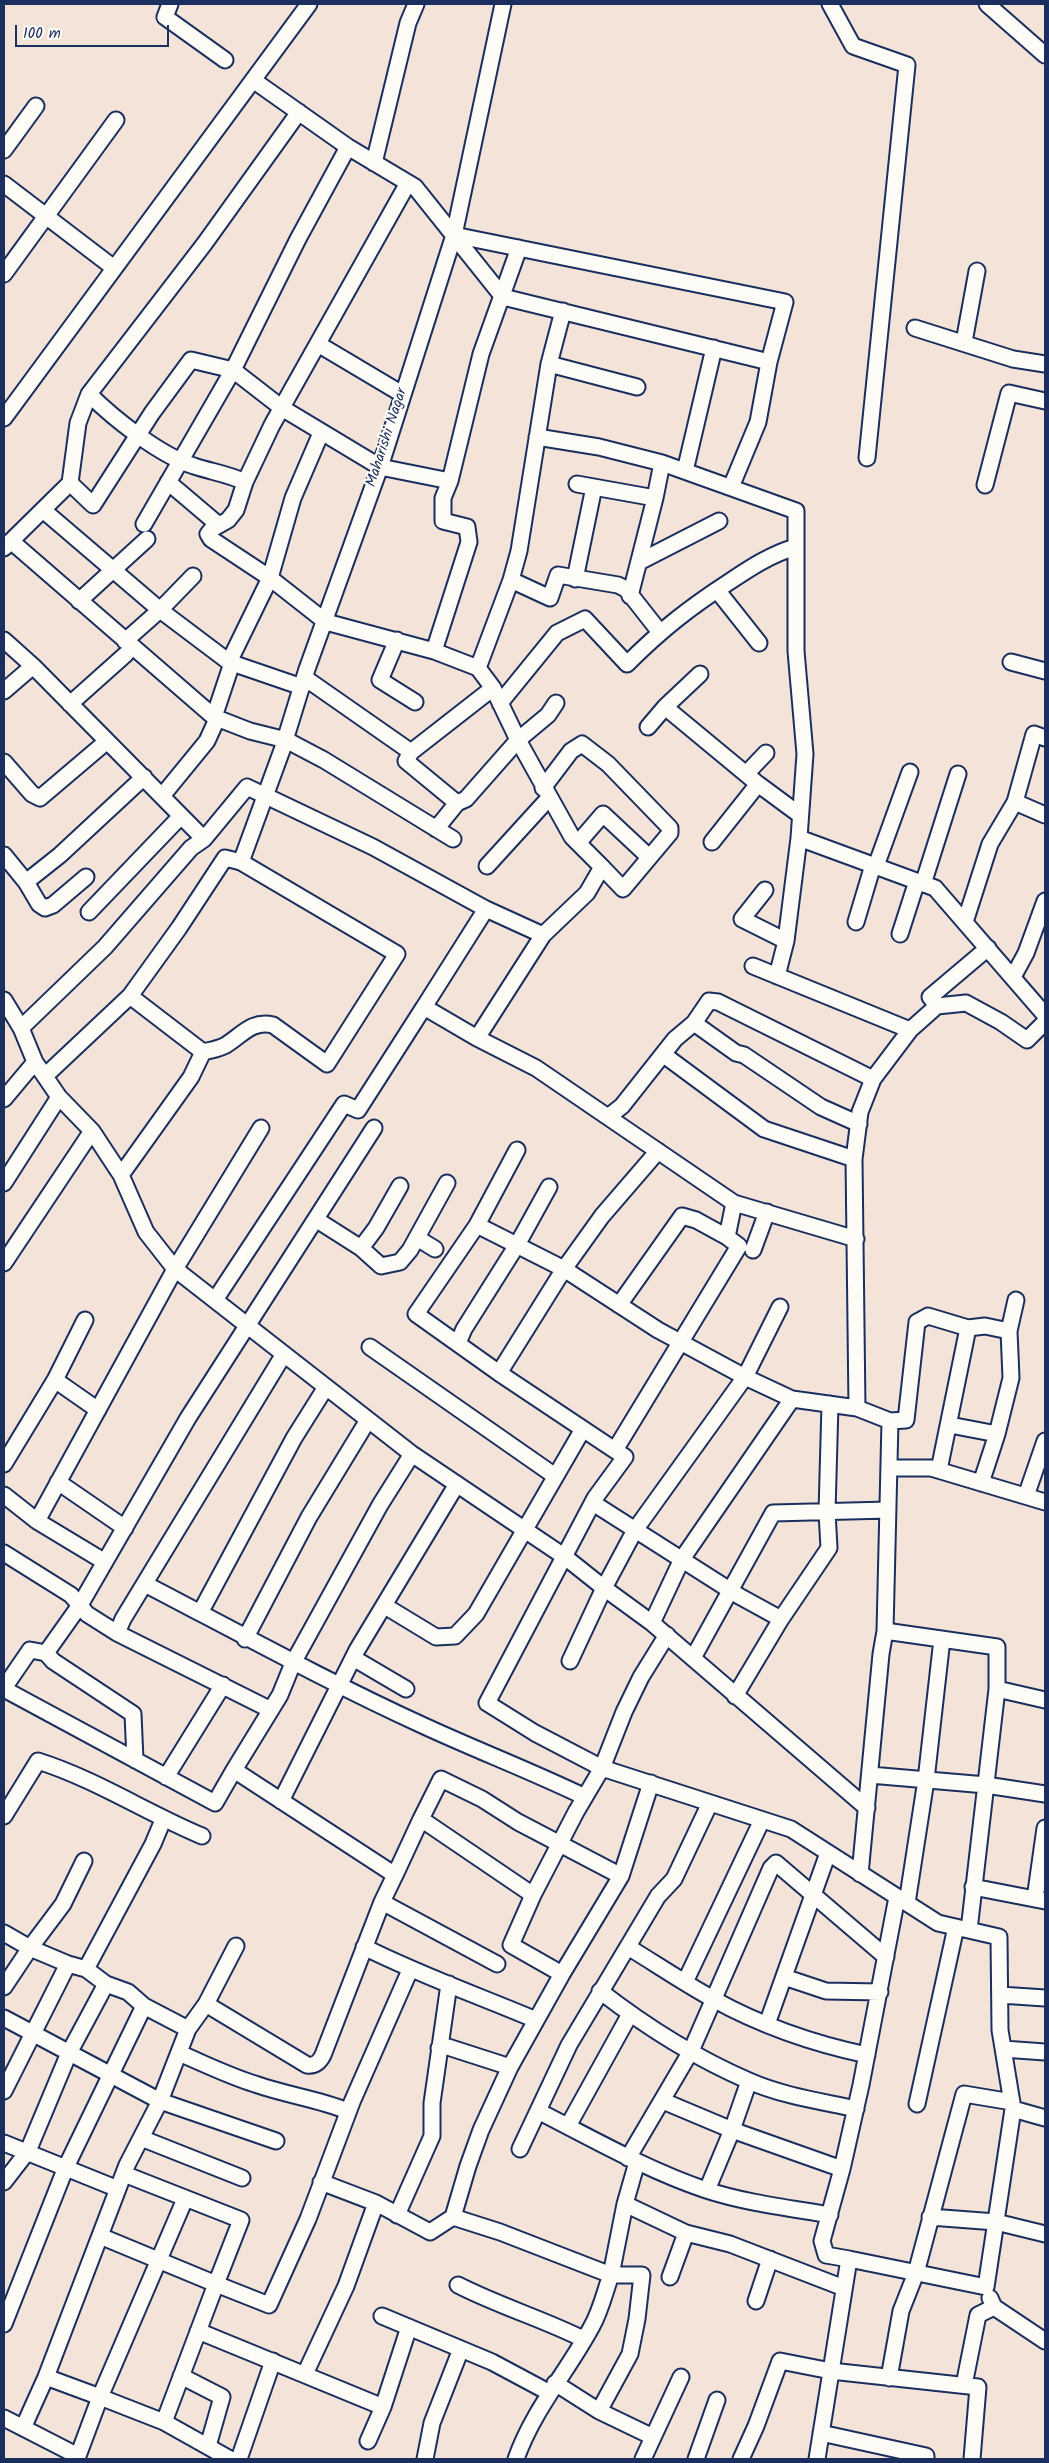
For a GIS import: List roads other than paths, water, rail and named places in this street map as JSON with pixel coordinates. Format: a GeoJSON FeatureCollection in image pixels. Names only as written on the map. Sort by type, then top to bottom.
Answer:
{"type":"FeatureCollection","features":[{"type":"Feature","properties":{"kind":"street"},"geometry":{"type":"LineString","coordinates":[[170,4],[165,17],[225,60]]}},
{"type":"Feature","properties":{"kind":"street"},"geometry":{"type":"LineString","coordinates":[[4,418],[309,4]]}},
{"type":"Feature","properties":{"kind":"street"},"geometry":{"type":"LineString","coordinates":[[374,164],[408,23],[416,4]]}},
{"type":"Feature","properties":{"kind":"street","name":"Maharishi Nagar"},"geometry":{"type":"LineString","coordinates":[[241,862],[286,740],[303,683],[380,468],[402,394],[454,236],[504,4]]}},
{"type":"Feature","properties":{"kind":"street"},"geometry":{"type":"LineString","coordinates":[[830,4],[852,46],[907,65],[867,458]]}},
{"type":"Feature","properties":{"kind":"street"},"geometry":{"type":"LineString","coordinates":[[987,4],[1045,55]]}},
{"type":"Feature","properties":{"kind":"street"},"geometry":{"type":"LineString","coordinates":[[253,80],[348,147],[415,187],[503,297],[769,362]]}},
{"type":"Feature","properties":{"kind":"street"},"geometry":{"type":"LineString","coordinates":[[4,150],[36,106]]}},
{"type":"Feature","properties":{"kind":"street"},"geometry":{"type":"LineString","coordinates":[[299,112],[205,243],[89,394],[78,423],[70,483],[8,544],[79,601],[126,647],[216,718],[250,731],[286,740],[324,760],[453,839]]}},
{"type":"Feature","properties":{"kind":"street"},"geometry":{"type":"LineString","coordinates":[[4,274],[45,215],[116,120]]}},
{"type":"Feature","properties":{"kind":"street"},"geometry":{"type":"LineString","coordinates":[[79,601],[114,570],[145,532],[168,482],[234,370],[298,238],[348,147]]}},
{"type":"Feature","properties":{"kind":"street"},"geometry":{"type":"LineString","coordinates":[[408,183],[282,408],[246,482],[236,510],[228,520],[212,529],[208,534],[211,539],[270,578],[326,622],[434,651],[478,668],[493,688],[546,793],[572,837],[624,889],[670,833],[670,828],[608,764],[582,744],[571,752],[546,793],[487,866]]}},
{"type":"Feature","properties":{"kind":"street"},"geometry":{"type":"LineString","coordinates":[[4,184],[114,268]]}},
{"type":"Feature","properties":{"kind":"street"},"geometry":{"type":"LineString","coordinates":[[454,236],[785,302],[769,362],[758,422],[731,487]]}},
{"type":"Feature","properties":{"kind":"street"},"geometry":{"type":"LineString","coordinates":[[434,651],[469,542],[466,527],[443,521],[441,508],[443,498],[450,481],[481,354],[519,248]]}},
{"type":"Feature","properties":{"kind":"street"},"geometry":{"type":"LineString","coordinates":[[964,342],[977,271]]}},
{"type":"Feature","properties":{"kind":"street"},"geometry":{"type":"LineString","coordinates":[[478,668],[511,580],[519,551],[549,364],[563,311]]}},
{"type":"Feature","properties":{"kind":"street"},"geometry":{"type":"LineString","coordinates":[[915,328],[1013,359],[1045,364]]}},
{"type":"Feature","properties":{"kind":"street"},"geometry":{"type":"LineString","coordinates":[[318,344],[402,394]]}},
{"type":"Feature","properties":{"kind":"street"},"geometry":{"type":"LineString","coordinates":[[685,471],[714,348]]}},
{"type":"Feature","properties":{"kind":"street"},"geometry":{"type":"LineString","coordinates":[[70,483],[93,505],[152,413],[191,360],[234,370],[282,408],[380,468],[450,481]]}},
{"type":"Feature","properties":{"kind":"street"},"geometry":{"type":"LineString","coordinates":[[549,364],[637,386]]}},
{"type":"Feature","properties":{"kind":"street"},"geometry":{"type":"LineString","coordinates":[[985,485],[1008,393],[1045,401]]}},
{"type":"Feature","properties":{"kind":"street"},"geometry":{"type":"LineString","coordinates":[[89,394],[106,411],[139,436],[181,461],[246,482]]}},
{"type":"Feature","properties":{"kind":"street"},"geometry":{"type":"LineString","coordinates":[[162,796],[207,741],[216,718],[231,663],[270,578],[293,498],[321,433]]}},
{"type":"Feature","properties":{"kind":"street"},"geometry":{"type":"LineString","coordinates":[[537,437],[599,447],[662,462],[796,511],[796,651],[805,754],[799,838],[786,940],[777,976]]}},
{"type":"Feature","properties":{"kind":"street"},"geometry":{"type":"LineString","coordinates":[[630,596],[655,498],[662,462]]}},
{"type":"Feature","properties":{"kind":"street"},"geometry":{"type":"LineString","coordinates":[[168,482],[214,521]]}},
{"type":"Feature","properties":{"kind":"street"},"geometry":{"type":"LineString","coordinates":[[578,484],[655,498]]}},
{"type":"Feature","properties":{"kind":"street"},"geometry":{"type":"LineString","coordinates":[[575,579],[594,487]]}},
{"type":"Feature","properties":{"kind":"street"},"geometry":{"type":"LineString","coordinates":[[44,510],[160,610],[231,663],[303,683],[411,752]]}},
{"type":"Feature","properties":{"kind":"street"},"geometry":{"type":"LineString","coordinates":[[639,562],[718,521]]}},
{"type":"Feature","properties":{"kind":"street"},"geometry":{"type":"LineString","coordinates":[[500,703],[557,633],[585,619],[627,664],[659,632],[717,590],[755,565],[784,550],[796,547]]}},
{"type":"Feature","properties":{"kind":"street"},"geometry":{"type":"LineString","coordinates":[[511,580],[550,598],[558,575],[618,585],[626,589],[659,632]]}},
{"type":"Feature","properties":{"kind":"street"},"geometry":{"type":"LineString","coordinates":[[70,704],[193,576]]}},
{"type":"Feature","properties":{"kind":"street"},"geometry":{"type":"LineString","coordinates":[[717,590],[759,643]]}},
{"type":"Feature","properties":{"kind":"street"},"geometry":{"type":"LineString","coordinates":[[4,640],[33,666],[106,742],[144,777],[204,839]]}},
{"type":"Feature","properties":{"kind":"street"},"geometry":{"type":"LineString","coordinates":[[397,640],[380,680],[415,702]]}},
{"type":"Feature","properties":{"kind":"street"},"geometry":{"type":"LineString","coordinates":[[1011,662],[1045,672]]}},
{"type":"Feature","properties":{"kind":"street"},"geometry":{"type":"LineString","coordinates":[[4,691],[33,666]]}},
{"type":"Feature","properties":{"kind":"street"},"geometry":{"type":"LineString","coordinates":[[648,726],[665,706],[700,674]]}},
{"type":"Feature","properties":{"kind":"street"},"geometry":{"type":"LineString","coordinates":[[457,803],[406,761],[411,752],[493,688]]}},
{"type":"Feature","properties":{"kind":"street"},"geometry":{"type":"LineString","coordinates":[[436,829],[457,803],[466,799],[518,740],[548,715],[556,703]]}},
{"type":"Feature","properties":{"kind":"street"},"geometry":{"type":"LineString","coordinates":[[665,706],[752,779],[800,815]]}},
{"type":"Feature","properties":{"kind":"street"},"geometry":{"type":"LineString","coordinates":[[965,922],[990,844],[1015,802],[1034,734],[1045,738]]}},
{"type":"Feature","properties":{"kind":"street"},"geometry":{"type":"LineString","coordinates":[[4,762],[32,794],[40,798],[106,742]]}},
{"type":"Feature","properties":{"kind":"street"},"geometry":{"type":"LineString","coordinates":[[712,842],[752,779],[766,753]]}},
{"type":"Feature","properties":{"kind":"street"},"geometry":{"type":"LineString","coordinates":[[856,922],[874,866],[910,772]]}},
{"type":"Feature","properties":{"kind":"street"},"geometry":{"type":"LineString","coordinates":[[900,934],[958,774]]}},
{"type":"Feature","properties":{"kind":"street"},"geometry":{"type":"LineString","coordinates":[[26,882],[60,855],[144,777]]}},
{"type":"Feature","properties":{"kind":"street"},"geometry":{"type":"LineString","coordinates":[[21,1028],[105,948],[191,848],[204,839],[247,788],[373,847],[486,909],[543,934]]}},
{"type":"Feature","properties":{"kind":"street"},"geometry":{"type":"LineString","coordinates":[[1015,802],[1045,815]]}},
{"type":"Feature","properties":{"kind":"street"},"geometry":{"type":"LineString","coordinates":[[578,843],[603,814],[650,857]]}},
{"type":"Feature","properties":{"kind":"street"},"geometry":{"type":"LineString","coordinates":[[89,912],[181,816]]}},
{"type":"Feature","properties":{"kind":"street"},"geometry":{"type":"LineString","coordinates":[[799,838],[935,888],[1045,1015]]}},
{"type":"Feature","properties":{"kind":"street"},"geometry":{"type":"LineString","coordinates":[[4,855],[26,882],[39,904],[45,908],[53,905],[86,877]]}},
{"type":"Feature","properties":{"kind":"street"},"geometry":{"type":"LineString","coordinates":[[45,1076],[130,996],[179,928],[225,858],[241,862],[397,954],[327,1064],[272,1025],[262,1023],[251,1027],[225,1046],[203,1052],[191,1077],[121,1176]]}},
{"type":"Feature","properties":{"kind":"street"},"geometry":{"type":"LineString","coordinates":[[477,1038],[543,934],[587,893],[602,867]]}},
{"type":"Feature","properties":{"kind":"street"},"geometry":{"type":"LineString","coordinates":[[765,890],[742,919],[786,940]]}},
{"type":"Feature","properties":{"kind":"street"},"geometry":{"type":"LineString","coordinates":[[1013,977],[1026,953],[1045,901]]}},
{"type":"Feature","properties":{"kind":"street"},"geometry":{"type":"LineString","coordinates":[[215,1300],[344,1104],[358,1110],[486,909]]}},
{"type":"Feature","properties":{"kind":"street"},"geometry":{"type":"LineString","coordinates":[[937,1006],[930,997],[988,948]]}},
{"type":"Feature","properties":{"kind":"street"},"geometry":{"type":"LineString","coordinates":[[753,966],[910,1030]]}},
{"type":"Feature","properties":{"kind":"street"},"geometry":{"type":"LineString","coordinates":[[130,996],[203,1052]]}},
{"type":"Feature","properties":{"kind":"street"},"geometry":{"type":"LineString","coordinates":[[4,1000],[21,1028],[36,1062],[59,1096],[92,1131],[121,1176],[146,1232],[175,1269],[412,1454],[565,1557],[652,1622],[735,1696],[867,1808]]}},
{"type":"Feature","properties":{"kind":"street"},"geometry":{"type":"LineString","coordinates":[[608,1117],[622,1106],[675,1039],[694,1023],[709,1001],[718,1002],[873,1079]]}},
{"type":"Feature","properties":{"kind":"street"},"geometry":{"type":"LineString","coordinates":[[857,1408],[854,1159],[860,1112],[873,1079],[910,1030],[937,1006],[966,1004],[1001,1022],[1027,1040],[1045,1022]]}},
{"type":"Feature","properties":{"kind":"street"},"geometry":{"type":"LineString","coordinates":[[424,1007],[477,1038],[536,1068],[734,1203],[856,1238]]}},
{"type":"Feature","properties":{"kind":"street"},"geometry":{"type":"LineString","coordinates":[[694,1023],[736,1053],[744,1055],[821,1107],[859,1124]]}},
{"type":"Feature","properties":{"kind":"street"},"geometry":{"type":"LineString","coordinates":[[664,1055],[764,1128],[854,1159]]}},
{"type":"Feature","properties":{"kind":"street"},"geometry":{"type":"LineString","coordinates":[[4,1099],[36,1062]]}},
{"type":"Feature","properties":{"kind":"street"},"geometry":{"type":"LineString","coordinates":[[4,1183],[59,1096]]}},
{"type":"Feature","properties":{"kind":"street"},"geometry":{"type":"LineString","coordinates":[[38,1521],[175,1269],[261,1128]]}},
{"type":"Feature","properties":{"kind":"street"},"geometry":{"type":"LineString","coordinates":[[46,1653],[80,1605],[188,1418],[317,1220],[374,1128]]}},
{"type":"Feature","properties":{"kind":"street"},"geometry":{"type":"LineString","coordinates":[[4,1263],[92,1131]]}},
{"type":"Feature","properties":{"kind":"street"},"geometry":{"type":"LineString","coordinates":[[517,1150],[478,1225],[416,1314],[624,1457],[593,1503],[487,1703],[535,1733],[602,1768],[791,1829],[938,1923],[1000,1936],[1000,2030],[1012,2106],[986,2287],[994,2307],[1045,2341]]}},
{"type":"Feature","properties":{"kind":"street"},"geometry":{"type":"LineString","coordinates":[[499,1372],[564,1269],[602,1216],[658,1151]]}},
{"type":"Feature","properties":{"kind":"street"},"geometry":{"type":"LineString","coordinates":[[317,1220],[361,1248],[381,1266],[400,1262],[448,1183]]}},
{"type":"Feature","properties":{"kind":"street"},"geometry":{"type":"LineString","coordinates":[[361,1248],[376,1228],[400,1186]]}},
{"type":"Feature","properties":{"kind":"street"},"geometry":{"type":"LineString","coordinates":[[458,1342],[464,1328],[517,1245],[549,1186]]}},
{"type":"Feature","properties":{"kind":"street"},"geometry":{"type":"LineString","coordinates":[[727,1237],[734,1203]]}},
{"type":"Feature","properties":{"kind":"street"},"geometry":{"type":"LineString","coordinates":[[753,1250],[768,1212]]}},
{"type":"Feature","properties":{"kind":"street"},"geometry":{"type":"LineString","coordinates":[[615,1450],[739,1246],[696,1220],[682,1216],[670,1229],[619,1305]]}},
{"type":"Feature","properties":{"kind":"street"},"geometry":{"type":"LineString","coordinates":[[478,1225],[564,1269],[680,1342],[745,1377],[792,1399],[857,1408],[890,1422],[906,1420],[918,1322],[928,1316],[968,1328],[986,1326],[1009,1331]]}},
{"type":"Feature","properties":{"kind":"street"},"geometry":{"type":"LineString","coordinates":[[416,1238],[435,1249]]}},
{"type":"Feature","properties":{"kind":"street"},"geometry":{"type":"LineString","coordinates":[[981,1482],[998,1434],[1011,1378],[1009,1331],[1016,1300]]}},
{"type":"Feature","properties":{"kind":"street"},"geometry":{"type":"LineString","coordinates":[[570,1662],[604,1588],[635,1530],[745,1377],[780,1307]]}},
{"type":"Feature","properties":{"kind":"street"},"geometry":{"type":"LineString","coordinates":[[4,1464],[55,1380],[85,1320]]}},
{"type":"Feature","properties":{"kind":"street"},"geometry":{"type":"LineString","coordinates":[[939,1470],[950,1425],[968,1328]]}},
{"type":"Feature","properties":{"kind":"street"},"geometry":{"type":"LineString","coordinates":[[370,1347],[555,1476]]}},
{"type":"Feature","properties":{"kind":"street"},"geometry":{"type":"LineString","coordinates":[[117,1633],[284,1354]]}},
{"type":"Feature","properties":{"kind":"street"},"geometry":{"type":"LineString","coordinates":[[55,1380],[98,1410]]}},
{"type":"Feature","properties":{"kind":"street"},"geometry":{"type":"LineString","coordinates":[[200,1613],[294,1438],[326,1387]]}},
{"type":"Feature","properties":{"kind":"street"},"geometry":{"type":"LineString","coordinates":[[652,1622],[682,1559],[792,1399]]}},
{"type":"Feature","properties":{"kind":"street"},"geometry":{"type":"LineString","coordinates":[[735,1696],[781,1619],[829,1548],[827,1512],[830,1404]]}},
{"type":"Feature","properties":{"kind":"street"},"geometry":{"type":"LineString","coordinates":[[245,1639],[309,1517],[368,1420]]}},
{"type":"Feature","properties":{"kind":"street"},"geometry":{"type":"LineString","coordinates":[[860,1874],[881,1654],[885,1631],[890,1422]]}},
{"type":"Feature","properties":{"kind":"street"},"geometry":{"type":"LineString","coordinates":[[950,1425],[998,1434]]}},
{"type":"Feature","properties":{"kind":"street"},"geometry":{"type":"LineString","coordinates":[[384,1606],[436,1637],[455,1636],[476,1614],[523,1529],[583,1429]]}},
{"type":"Feature","properties":{"kind":"street"},"geometry":{"type":"LineString","coordinates":[[1026,1496],[1045,1441]]}},
{"type":"Feature","properties":{"kind":"street"},"geometry":{"type":"LineString","coordinates":[[135,1760],[133,1714],[53,1661],[46,1653],[30,1650],[4,1689],[166,1777],[215,1803],[280,1695],[292,1663],[380,1505],[412,1454]]}},
{"type":"Feature","properties":{"kind":"street"},"geometry":{"type":"LineString","coordinates":[[889,1468],[931,1468],[1045,1502]]}},
{"type":"Feature","properties":{"kind":"street"},"geometry":{"type":"LineString","coordinates":[[58,1482],[125,1528]]}},
{"type":"Feature","properties":{"kind":"street"},"geometry":{"type":"LineString","coordinates":[[281,1802],[338,1685],[457,1484]]}},
{"type":"Feature","properties":{"kind":"street"},"geometry":{"type":"LineString","coordinates":[[4,1495],[38,1521],[105,1562]]}},
{"type":"Feature","properties":{"kind":"street"},"geometry":{"type":"LineString","coordinates":[[593,1503],[731,1590],[781,1619]]}},
{"type":"Feature","properties":{"kind":"street"},"geometry":{"type":"LineString","coordinates":[[693,1658],[773,1513],[888,1510]]}},
{"type":"Feature","properties":{"kind":"street"},"geometry":{"type":"LineString","coordinates":[[4,1553],[71,1595],[87,1614],[117,1633],[271,1710]]}},
{"type":"Feature","properties":{"kind":"street"},"geometry":{"type":"LineString","coordinates":[[145,1584],[292,1663],[423,1726],[520,1766],[585,1797]]}},
{"type":"Feature","properties":{"kind":"street"},"geometry":{"type":"LineString","coordinates":[[885,1631],[997,1647],[997,1689],[973,1888],[917,2104]]}},
{"type":"Feature","properties":{"kind":"street"},"geometry":{"type":"LineString","coordinates":[[562,1974],[511,1945],[533,1895],[602,1768],[624,1712],[641,1677],[667,1635]]}},
{"type":"Feature","properties":{"kind":"street"},"geometry":{"type":"LineString","coordinates":[[820,2279],[826,2255],[822,2241],[842,2169],[856,2108],[886,1957],[902,1900],[926,1780],[942,1639]]}},
{"type":"Feature","properties":{"kind":"street"},"geometry":{"type":"LineString","coordinates":[[354,1659],[406,1689]]}},
{"type":"Feature","properties":{"kind":"street"},"geometry":{"type":"LineString","coordinates":[[166,1777],[223,1685]]}},
{"type":"Feature","properties":{"kind":"street"},"geometry":{"type":"LineString","coordinates":[[997,1689],[1045,1700]]}},
{"type":"Feature","properties":{"kind":"street"},"geometry":{"type":"LineString","coordinates":[[4,1816],[38,1762],[62,1769],[163,1820],[202,1836]]}},
{"type":"Feature","properties":{"kind":"street"},"geometry":{"type":"LineString","coordinates":[[234,1770],[395,1875]]}},
{"type":"Feature","properties":{"kind":"street"},"geometry":{"type":"LineString","coordinates":[[870,1775],[986,1785],[1045,1794]]}},
{"type":"Feature","properties":{"kind":"street"},"geometry":{"type":"LineString","coordinates":[[206,2004],[306,2065],[313,2066],[320,2061],[382,1902],[441,1779],[482,1799],[518,1822],[621,1876]]}},
{"type":"Feature","properties":{"kind":"street"},"geometry":{"type":"LineString","coordinates":[[321,2182],[376,2203],[430,2232],[453,2217],[474,2148],[510,2067],[562,1974],[621,1876],[651,1784]]}},
{"type":"Feature","properties":{"kind":"street"},"geometry":{"type":"LineString","coordinates":[[520,2149],[569,2045],[658,1896],[674,1879],[710,1803]]}},
{"type":"Feature","properties":{"kind":"street"},"geometry":{"type":"LineString","coordinates":[[421,1819],[533,1895]]}},
{"type":"Feature","properties":{"kind":"street"},"geometry":{"type":"LineString","coordinates":[[86,1969],[163,1820]]}},
{"type":"Feature","properties":{"kind":"street"},"geometry":{"type":"LineString","coordinates":[[685,1982],[762,1820]]}},
{"type":"Feature","properties":{"kind":"street"},"geometry":{"type":"LineString","coordinates":[[973,1888],[1040,1900],[1045,1834]]}},
{"type":"Feature","properties":{"kind":"street"},"geometry":{"type":"LineString","coordinates":[[767,2024],[828,1853]]}},
{"type":"Feature","properties":{"kind":"street"},"geometry":{"type":"LineString","coordinates":[[4,1987],[63,1904],[84,1861]]}},
{"type":"Feature","properties":{"kind":"street"},"geometry":{"type":"LineString","coordinates":[[516,2459],[524,2437],[552,2388],[593,2325],[611,2275],[632,2160],[691,2051],[771,1868],[776,1863],[886,1957]]}},
{"type":"Feature","properties":{"kind":"street"},"geometry":{"type":"LineString","coordinates":[[382,1902],[497,1964]]}},
{"type":"Feature","properties":{"kind":"street"},"geometry":{"type":"LineString","coordinates":[[4,1933],[30,1948],[68,1964],[86,1969],[106,1984],[128,1992],[144,2006],[188,2030]]}},
{"type":"Feature","properties":{"kind":"street"},"geometry":{"type":"LineString","coordinates":[[23,2428],[46,2377],[124,2174],[160,2101],[188,2030],[206,2004],[236,1946]]}},
{"type":"Feature","properties":{"kind":"street"},"geometry":{"type":"LineString","coordinates":[[628,1947],[714,2000],[767,2024],[833,2048],[867,2055]]}},
{"type":"Feature","properties":{"kind":"street"},"geometry":{"type":"LineString","coordinates":[[364,1948],[410,1970],[536,2020]]}},
{"type":"Feature","properties":{"kind":"street"},"geometry":{"type":"LineString","coordinates":[[4,2091],[68,1964]]}},
{"type":"Feature","properties":{"kind":"street"},"geometry":{"type":"LineString","coordinates":[[100,2236],[157,2261],[269,2305],[308,2219],[348,2112],[410,1970]]}},
{"type":"Feature","properties":{"kind":"street"},"geometry":{"type":"LineString","coordinates":[[784,1977],[826,1991],[880,1992]]}},
{"type":"Feature","properties":{"kind":"street"},"geometry":{"type":"LineString","coordinates":[[4,2182],[28,2151],[69,2053],[106,1984]]}},
{"type":"Feature","properties":{"kind":"street"},"geometry":{"type":"LineString","coordinates":[[397,2215],[432,2136],[432,2103],[449,1984]]}},
{"type":"Feature","properties":{"kind":"street"},"geometry":{"type":"LineString","coordinates":[[600,1991],[630,2014],[691,2051],[749,2081],[791,2095],[856,2108]]}},
{"type":"Feature","properties":{"kind":"street"},"geometry":{"type":"LineString","coordinates":[[1000,1995],[1045,1998]]}},
{"type":"Feature","properties":{"kind":"street"},"geometry":{"type":"LineString","coordinates":[[4,2324],[66,2167],[144,2006]]}},
{"type":"Feature","properties":{"kind":"street"},"geometry":{"type":"LineString","coordinates":[[568,2126],[630,2014]]}},
{"type":"Feature","properties":{"kind":"street"},"geometry":{"type":"LineString","coordinates":[[4,2018],[160,2101],[276,2141]]}},
{"type":"Feature","properties":{"kind":"street"},"geometry":{"type":"LineString","coordinates":[[439,2048],[448,2047],[510,2067]]}},
{"type":"Feature","properties":{"kind":"street"},"geometry":{"type":"LineString","coordinates":[[1003,2049],[1045,2052]]}},
{"type":"Feature","properties":{"kind":"street"},"geometry":{"type":"LineString","coordinates":[[180,2053],[254,2084],[292,2096],[328,2103],[348,2112]]}},
{"type":"Feature","properties":{"kind":"street"},"geometry":{"type":"LineString","coordinates":[[706,2190],[732,2130],[749,2081]]}},
{"type":"Feature","properties":{"kind":"street"},"geometry":{"type":"LineString","coordinates":[[888,2378],[900,2311],[916,2273],[964,2094],[1012,2106],[1045,2118]]}},
{"type":"Feature","properties":{"kind":"street"},"geometry":{"type":"LineString","coordinates":[[663,2102],[732,2130],[842,2169]]}},
{"type":"Feature","properties":{"kind":"street"},"geometry":{"type":"LineString","coordinates":[[538,2111],[632,2160],[706,2190],[754,2202],[830,2215]]}},
{"type":"Feature","properties":{"kind":"street"},"geometry":{"type":"LineString","coordinates":[[141,2138],[242,2178]]}},
{"type":"Feature","properties":{"kind":"street"},"geometry":{"type":"LineString","coordinates":[[4,2143],[118,2188]]}},
{"type":"Feature","properties":{"kind":"street"},"geometry":{"type":"LineString","coordinates":[[124,2174],[241,2220],[164,2422]]}},
{"type":"Feature","properties":{"kind":"street"},"geometry":{"type":"LineString","coordinates":[[4,2418],[73,2456],[157,2261],[186,2199]]}},
{"type":"Feature","properties":{"kind":"street"},"geometry":{"type":"LineString","coordinates":[[305,2374],[346,2286],[376,2203]]}},
{"type":"Feature","properties":{"kind":"street"},"geometry":{"type":"LineString","coordinates":[[625,2204],[686,2233],[730,2244],[844,2288]]}},
{"type":"Feature","properties":{"kind":"street"},"geometry":{"type":"LineString","coordinates":[[453,2217],[500,2232],[611,2275],[642,2276],[637,2319],[630,2354],[599,2411]]}},
{"type":"Feature","properties":{"kind":"street"},"geometry":{"type":"LineString","coordinates":[[930,2217],[996,2222],[1045,2234]]}},
{"type":"Feature","properties":{"kind":"street"},"geometry":{"type":"LineString","coordinates":[[670,2276],[686,2233]]}},
{"type":"Feature","properties":{"kind":"street"},"geometry":{"type":"LineString","coordinates":[[826,2255],[849,2258],[986,2287]]}},
{"type":"Feature","properties":{"kind":"street"},"geometry":{"type":"LineString","coordinates":[[817,2459],[849,2258]]}},
{"type":"Feature","properties":{"kind":"street"},"geometry":{"type":"LineString","coordinates":[[756,2301],[770,2259]]}},
{"type":"Feature","properties":{"kind":"street"},"geometry":{"type":"LineString","coordinates":[[458,2285],[548,2322],[583,2339]]}},
{"type":"Feature","properties":{"kind":"street"},"geometry":{"type":"LineString","coordinates":[[964,2385],[978,2315],[994,2307]]}},
{"type":"Feature","properties":{"kind":"street"},"geometry":{"type":"LineString","coordinates":[[382,2316],[552,2388],[654,2437]]}},
{"type":"Feature","properties":{"kind":"street"},"geometry":{"type":"LineString","coordinates":[[368,2441],[383,2407],[409,2328]]}},
{"type":"Feature","properties":{"kind":"street"},"geometry":{"type":"LineString","coordinates":[[198,2331],[383,2407]]}},
{"type":"Feature","properties":{"kind":"street"},"geometry":{"type":"LineString","coordinates":[[425,2459],[432,2423],[461,2349]]}},
{"type":"Feature","properties":{"kind":"street"},"geometry":{"type":"LineString","coordinates":[[239,2459],[273,2361]]}},
{"type":"Feature","properties":{"kind":"street"},"geometry":{"type":"LineString","coordinates":[[741,2459],[780,2361],[831,2371],[978,2387],[972,2459]]}},
{"type":"Feature","properties":{"kind":"street"},"geometry":{"type":"LineString","coordinates":[[181,2376],[222,2397],[208,2446]]}},
{"type":"Feature","properties":{"kind":"street"},"geometry":{"type":"LineString","coordinates":[[46,2377],[164,2422],[230,2459]]}},
{"type":"Feature","properties":{"kind":"street"},"geometry":{"type":"LineString","coordinates":[[643,2459],[681,2377]]}},
{"type":"Feature","properties":{"kind":"street"},"geometry":{"type":"LineString","coordinates":[[696,2459],[717,2400]]}},
{"type":"Feature","properties":{"kind":"street"},"geometry":{"type":"LineString","coordinates":[[821,2433],[926,2456],[926,2459]]}}]}
